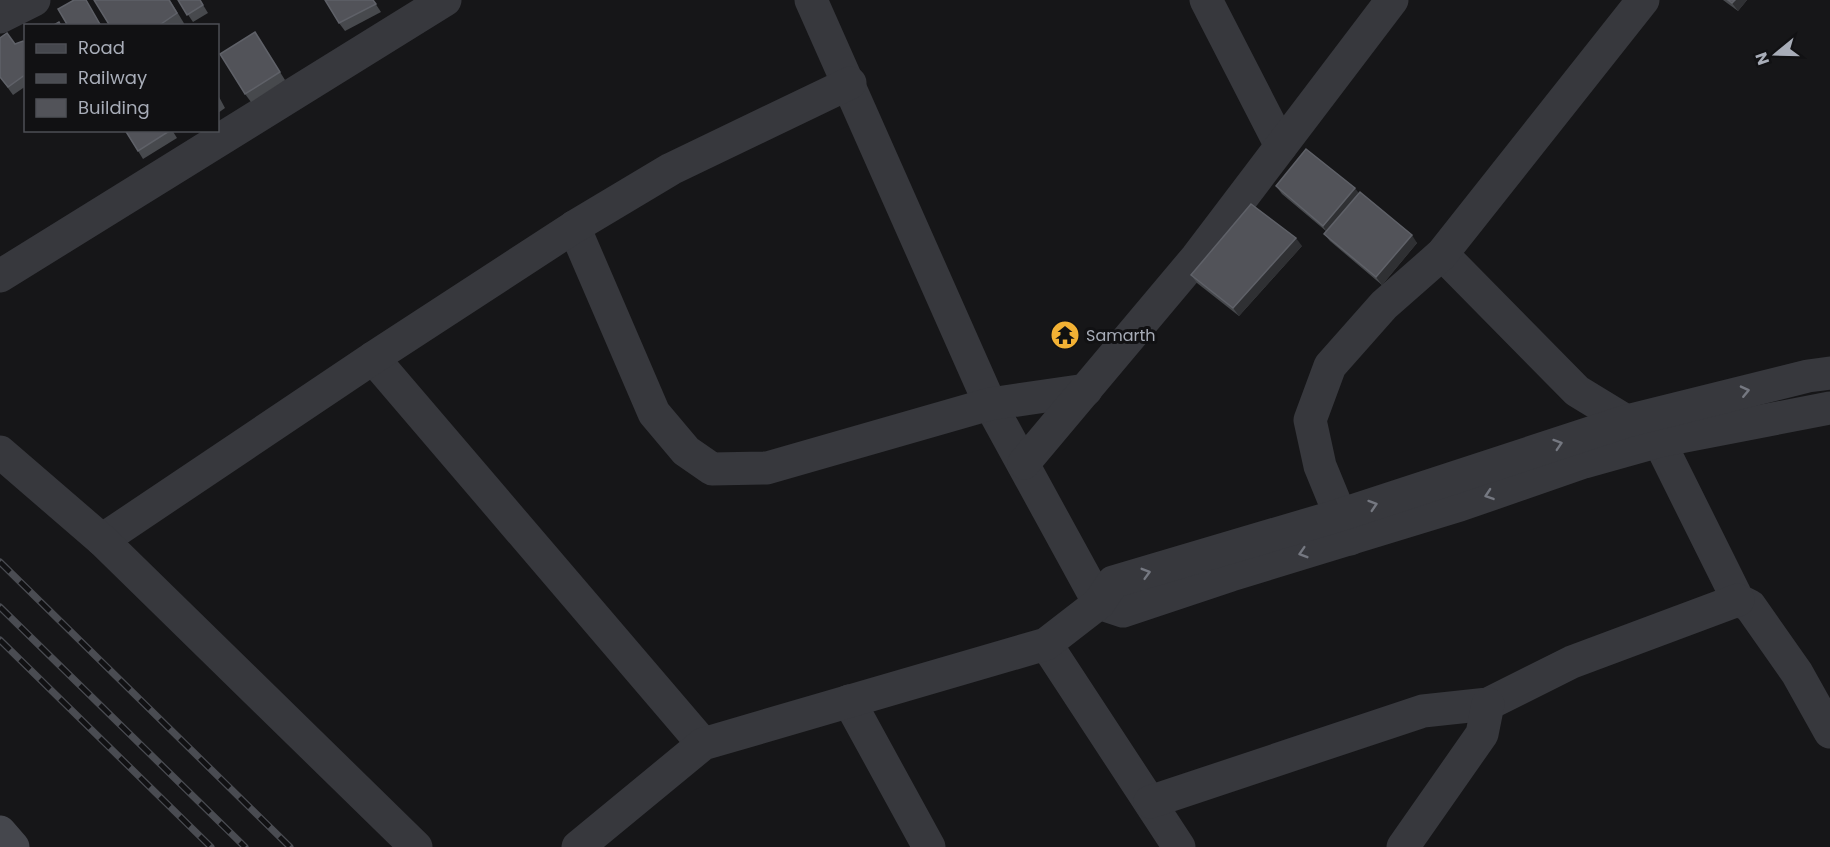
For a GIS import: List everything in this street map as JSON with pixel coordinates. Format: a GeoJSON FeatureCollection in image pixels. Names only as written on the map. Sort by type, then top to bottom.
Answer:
{"type":"FeatureCollection","features":[{"type":"Feature","properties":{"kind":"main road"},"geometry":{"type":"LineString","coordinates":[[0,832],[13,847]]}},
{"type":"Feature","properties":{"kind":"street"},"geometry":{"type":"LineString","coordinates":[[0,16],[34,0]]}},
{"type":"Feature","properties":{"kind":"street"},"geometry":{"type":"LineString","coordinates":[[0,276],[445,0]]}},
{"type":"Feature","properties":{"kind":"street"},"geometry":{"type":"LineString","coordinates":[[811,0],[850,83],[990,404],[1099,603],[1123,611],[1231,575],[1345,527],[1627,421],[1830,373]]}},
{"type":"Feature","properties":{"kind":"street"},"geometry":{"type":"LineString","coordinates":[[1206,0],[1281,146]]}},
{"type":"Feature","properties":{"kind":"street"},"geometry":{"type":"LineString","coordinates":[[1024,463],[1197,258],[1392,0]]}},
{"type":"Feature","properties":{"kind":"street"},"geometry":{"type":"LineString","coordinates":[[1345,527],[1320,466],[1310,420],[1330,366],[1384,305],[1442,254],[1642,0]]}},
{"type":"Feature","properties":{"kind":"street"},"geometry":{"type":"LineString","coordinates":[[102,540],[373,358],[574,227],[671,169],[850,83]]}},
{"type":"Feature","properties":{"kind":"street"},"geometry":{"type":"LineString","coordinates":[[574,227],[654,413],[686,452],[712,469],[767,468],[990,404],[1086,390]]}},
{"type":"Feature","properties":{"kind":"street"},"geometry":{"type":"LineString","coordinates":[[1442,254],[1577,391],[1659,441],[1738,600],[1750,606],[1797,673],[1830,732]]}},
{"type":"Feature","properties":{"kind":"street"},"geometry":{"type":"LineString","coordinates":[[373,358],[703,744]]}},
{"type":"Feature","properties":{"kind":"street"},"geometry":{"type":"LineString","coordinates":[[1345,527],[1460,505],[1584,462],[1659,441],[1830,408]]}},
{"type":"Feature","properties":{"kind":"street"},"geometry":{"type":"LineString","coordinates":[[0,452],[102,540],[416,847]]}},
{"type":"Feature","properties":{"kind":"street"},"geometry":{"type":"LineString","coordinates":[[1150,802],[1423,711],[1488,704],[1572,662],[1738,600]]}},
{"type":"Feature","properties":{"kind":"street"},"geometry":{"type":"LineString","coordinates":[[578,847],[703,744],[1046,644],[1099,603]]}},
{"type":"Feature","properties":{"kind":"street"},"geometry":{"type":"LineString","coordinates":[[1046,644],[1179,847]]}},
{"type":"Feature","properties":{"kind":"street"},"geometry":{"type":"LineString","coordinates":[[849,701],[929,847]]}},
{"type":"Feature","properties":{"kind":"street"},"geometry":{"type":"LineString","coordinates":[[1403,847],[1482,734],[1488,704]]}},
{"type":"Feature","properties":{"kind":"building"},"geometry":{"type":"Polygon","coordinates":[[[74,0],[86,0],[100,24],[67,24],[58,9],[74,0]]]}},
{"type":"Feature","properties":{"kind":"building"},"geometry":{"type":"Polygon","coordinates":[[[94,0],[169,0],[177,13],[161,24],[109,24],[94,0]]]}},
{"type":"Feature","properties":{"kind":"building"},"geometry":{"type":"Polygon","coordinates":[[[178,0],[200,0],[203,5],[187,15],[178,0]]]}},
{"type":"Feature","properties":{"kind":"building"},"geometry":{"type":"Polygon","coordinates":[[[325,0],[373,0],[376,4],[339,23],[325,0]]]}},
{"type":"Feature","properties":{"kind":"building"},"geometry":{"type":"Polygon","coordinates":[[[255,32],[280,72],[245,94],[220,54],[255,32]]]}},
{"type":"Feature","properties":{"kind":"building"},"geometry":{"type":"Polygon","coordinates":[[[7,33],[15,44],[24,42],[24,75],[8,87],[0,77],[0,38],[7,33]]]}},
{"type":"Feature","properties":{"kind":"building"},"geometry":{"type":"Polygon","coordinates":[[[126,132],[168,132],[138,151],[126,132]]]}},
{"type":"Feature","properties":{"kind":"building"},"geometry":{"type":"Polygon","coordinates":[[[1306,149],[1355,188],[1323,226],[1276,186],[1306,149]]]}},
{"type":"Feature","properties":{"kind":"building"},"geometry":{"type":"Polygon","coordinates":[[[1360,192],[1412,235],[1376,277],[1324,234],[1360,192]]]}},
{"type":"Feature","properties":{"kind":"building"},"geometry":{"type":"Polygon","coordinates":[[[1251,204],[1296,238],[1233,308],[1191,275],[1251,204]]]}},
{"type":"Feature","properties":{"kind":"railway"},"geometry":{"type":"LineString","coordinates":[[0,562],[290,847]]}},
{"type":"Feature","properties":{"kind":"railway"},"geometry":{"type":"LineString","coordinates":[[0,607],[245,847]]}},
{"type":"Feature","properties":{"kind":"railway"},"geometry":{"type":"LineString","coordinates":[[0,640],[211,847]]}},
{"type":"Feature","properties":{"kind":"place","name":"Samarth"},"geometry":{"type":"Point","coordinates":[1065,335]}}]}
